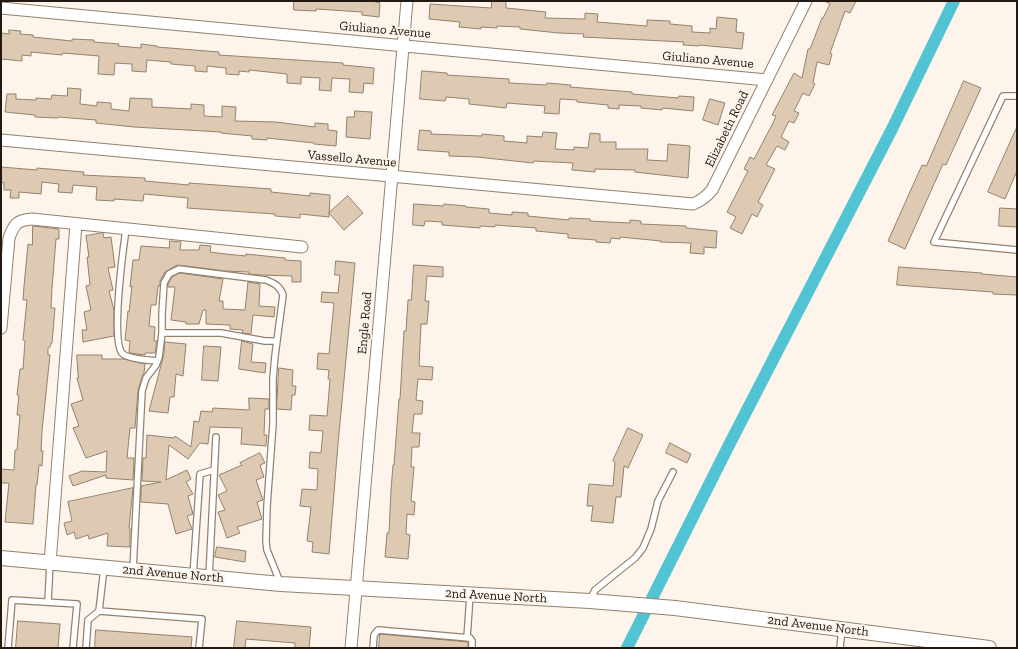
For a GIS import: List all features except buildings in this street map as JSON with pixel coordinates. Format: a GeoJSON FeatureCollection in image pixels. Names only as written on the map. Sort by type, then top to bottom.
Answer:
{"type":"FeatureCollection","features":[{"type":"Feature","properties":{"kind":"street","name":"Engle Road"},"geometry":{"type":"LineString","coordinates":[[351,648],[407,1]]}},
{"type":"Feature","properties":{"kind":"street","name":"Elizabeth Road"},"geometry":{"type":"LineString","coordinates":[[700,201],[712,190],[806,1]]}},
{"type":"Feature","properties":{"kind":"street","name":"Giuliano Avenue"},"geometry":{"type":"LineString","coordinates":[[1,8],[767,80]]}},
{"type":"Feature","properties":{"kind":"street","name":"Vassello Avenue"},"geometry":{"type":"LineString","coordinates":[[1,140],[692,204],[700,201]]}},
{"type":"Feature","properties":{"kind":"street"},"geometry":{"type":"LineString","coordinates":[[1,328],[9,238],[12,228],[20,221],[32,219],[302,247]]}},
{"type":"Feature","properties":{"kind":"street"},"geometry":{"type":"LineString","coordinates":[[50,563],[76,224]]}},
{"type":"Feature","properties":{"kind":"street","name":"2nd Avenue North"},"geometry":{"type":"LineString","coordinates":[[1,558],[281,584],[590,601],[675,608],[989,648]]}},
{"type":"Feature","properties":{"kind":"lane"},"geometry":{"type":"LineString","coordinates":[[1017,96],[1003,96],[934,242],[1017,250]]}},
{"type":"Feature","properties":{"kind":"lane"},"geometry":{"type":"LineString","coordinates":[[126,229],[119,280],[117,335],[121,352],[126,357],[157,362]]}},
{"type":"Feature","properties":{"kind":"lane"},"geometry":{"type":"LineString","coordinates":[[133,571],[142,390],[146,378],[157,362],[162,333],[164,283],[169,274],[179,269],[266,280],[274,283],[281,289],[283,295],[273,378],[273,424],[266,542],[267,550],[281,584]]}},
{"type":"Feature","properties":{"kind":"lane"},"geometry":{"type":"LineString","coordinates":[[162,333],[221,333],[265,341],[277,341]]}},
{"type":"Feature","properties":{"kind":"lane"},"geometry":{"type":"LineString","coordinates":[[209,578],[216,437]]}},
{"type":"Feature","properties":{"kind":"lane"},"geometry":{"type":"LineString","coordinates":[[192,576],[200,474],[214,470]]}},
{"type":"Feature","properties":{"kind":"lane"},"geometry":{"type":"LineString","coordinates":[[590,601],[595,590],[635,558],[643,548],[651,529],[658,501],[673,472]]}},
{"type":"Feature","properties":{"kind":"lane"},"geometry":{"type":"LineString","coordinates":[[48,602],[50,563]]}},
{"type":"Feature","properties":{"kind":"lane"},"geometry":{"type":"LineString","coordinates":[[99,611],[104,568]]}},
{"type":"Feature","properties":{"kind":"lane"},"geometry":{"type":"LineString","coordinates":[[467,638],[470,595]]}},
{"type":"Feature","properties":{"kind":"lane"},"geometry":{"type":"LineString","coordinates":[[8,648],[12,600],[77,604],[73,648]]}},
{"type":"Feature","properties":{"kind":"lane"},"geometry":{"type":"LineString","coordinates":[[86,648],[88,620],[99,611],[202,619],[199,648]]}},
{"type":"Feature","properties":{"kind":"lane"},"geometry":{"type":"LineString","coordinates":[[840,648],[842,629]]}},
{"type":"Feature","properties":{"kind":"lane"},"geometry":{"type":"LineString","coordinates":[[373,648],[374,635],[378,630],[470,638],[472,641],[472,648]]}},
{"type":"Feature","properties":{"kind":"waterway"},"geometry":{"type":"LineString","coordinates":[[627,648],[729,445],[892,129],[954,1]]}}]}
